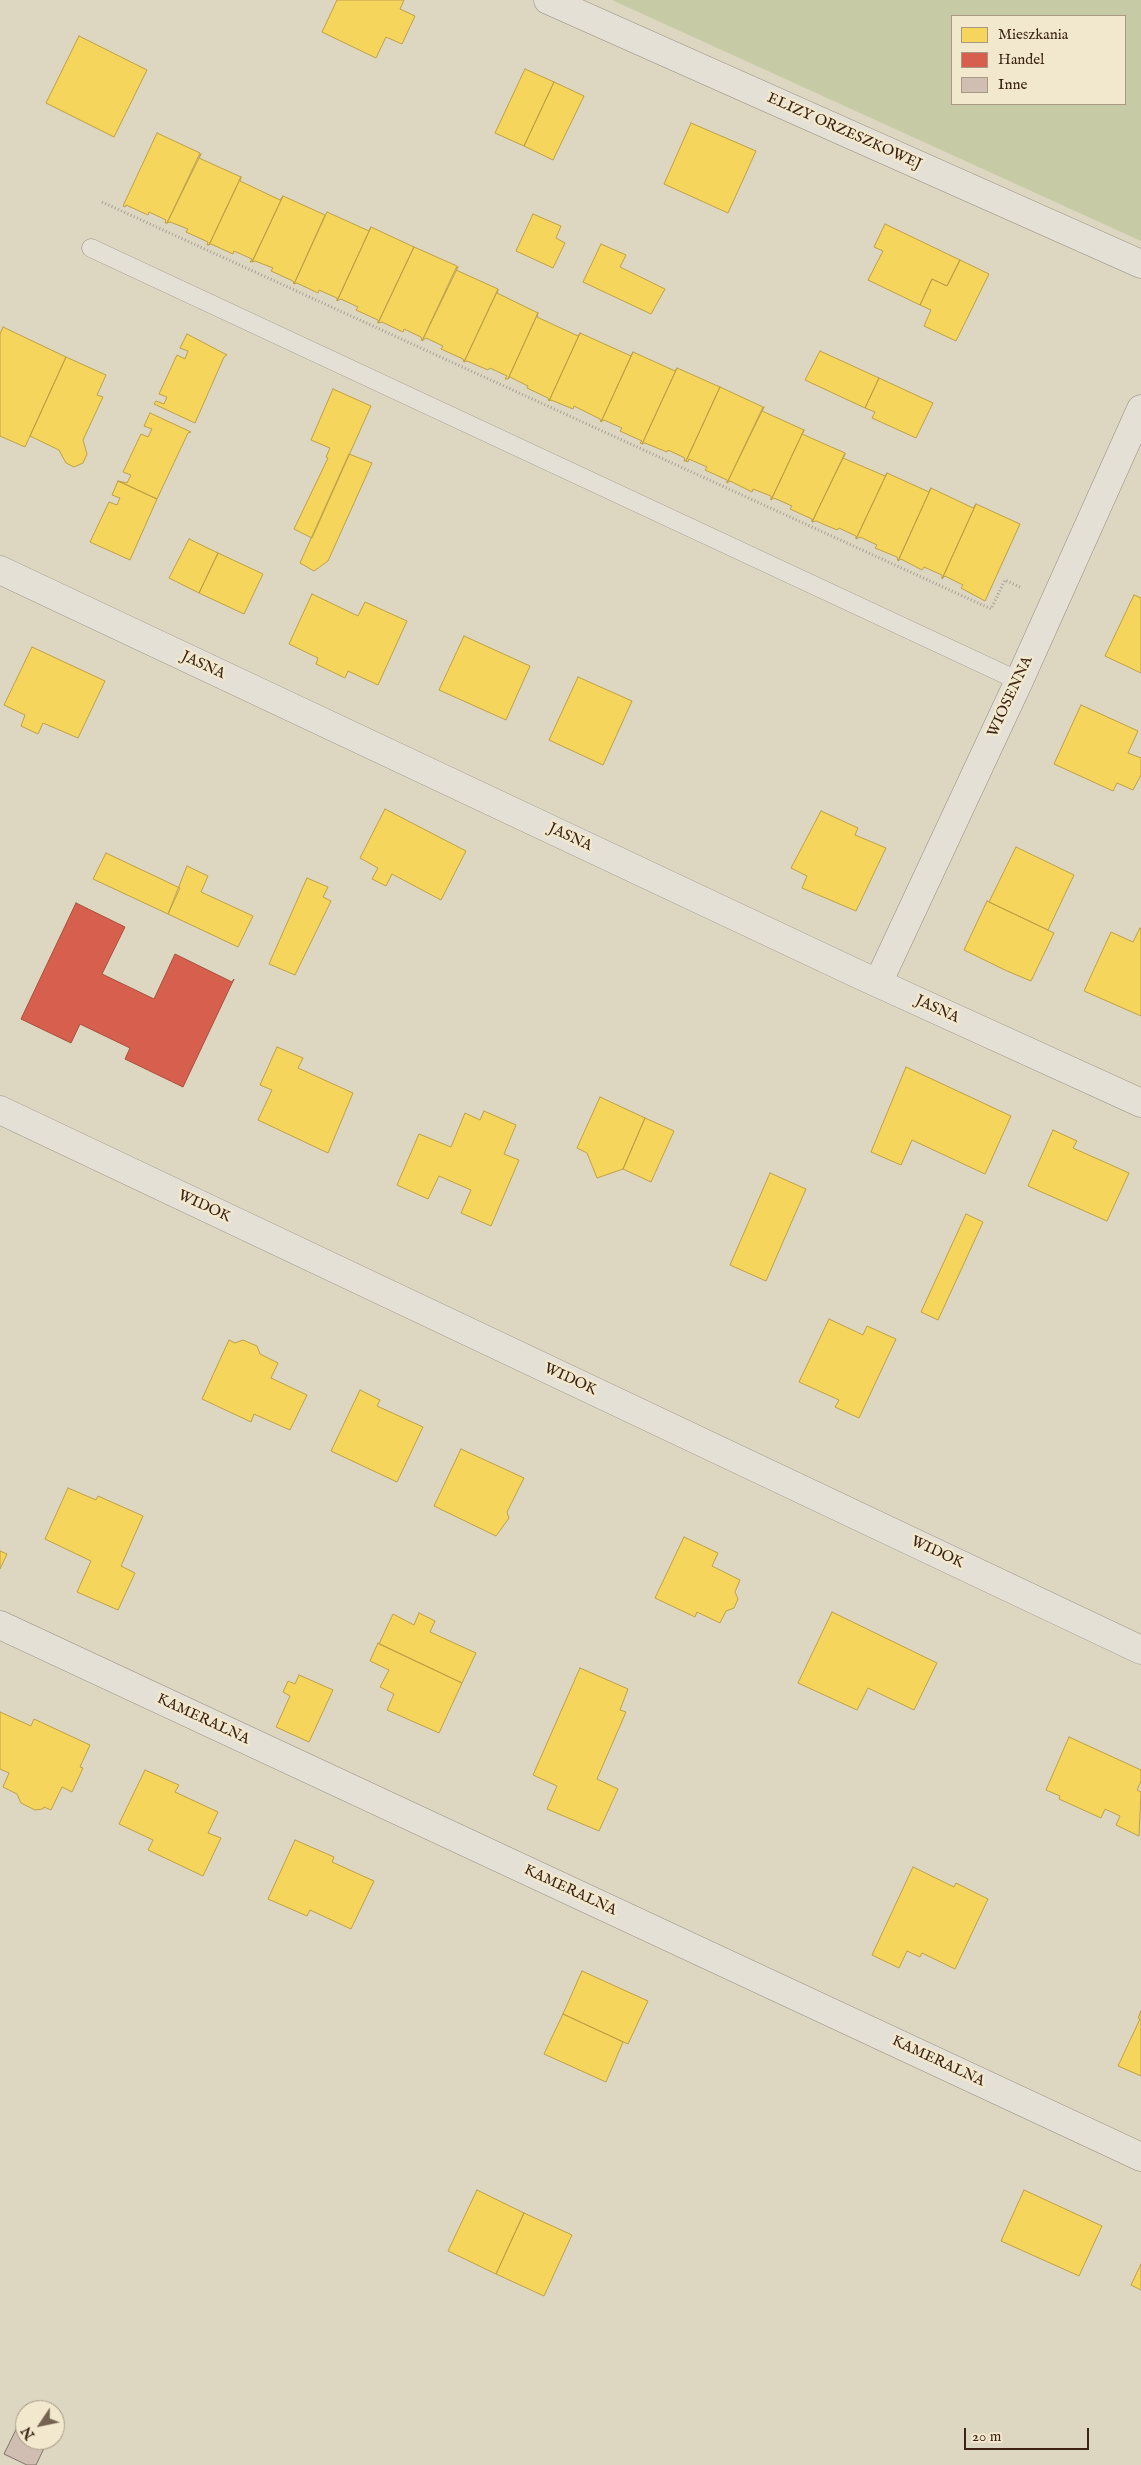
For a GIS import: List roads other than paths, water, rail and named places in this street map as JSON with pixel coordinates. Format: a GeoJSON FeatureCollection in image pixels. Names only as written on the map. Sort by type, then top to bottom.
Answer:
{"type":"FeatureCollection","features":[{"type":"Feature","properties":{"kind":"street","name":"ELIZY ORZESZKOWEJ"},"geometry":{"type":"LineString","coordinates":[[548,0],[1141,264]]}},
{"type":"Feature","properties":{"kind":"street","name":"WIOSENNA"},"geometry":{"type":"LineString","coordinates":[[878,983],[1019,681],[1141,409]]}},
{"type":"Feature","properties":{"kind":"street","name":"JASNA"},"geometry":{"type":"LineString","coordinates":[[0,570],[878,983],[1141,1103]]}},
{"type":"Feature","properties":{"kind":"street","name":"WIDOK"},"geometry":{"type":"LineString","coordinates":[[0,1110],[1141,1650]]}},
{"type":"Feature","properties":{"kind":"street","name":"KAMERALNA"},"geometry":{"type":"LineString","coordinates":[[0,1625],[1141,2157]]}},
{"type":"Feature","properties":{"kind":"lane"},"geometry":{"type":"LineString","coordinates":[[91,248],[1019,681]]}}]}
